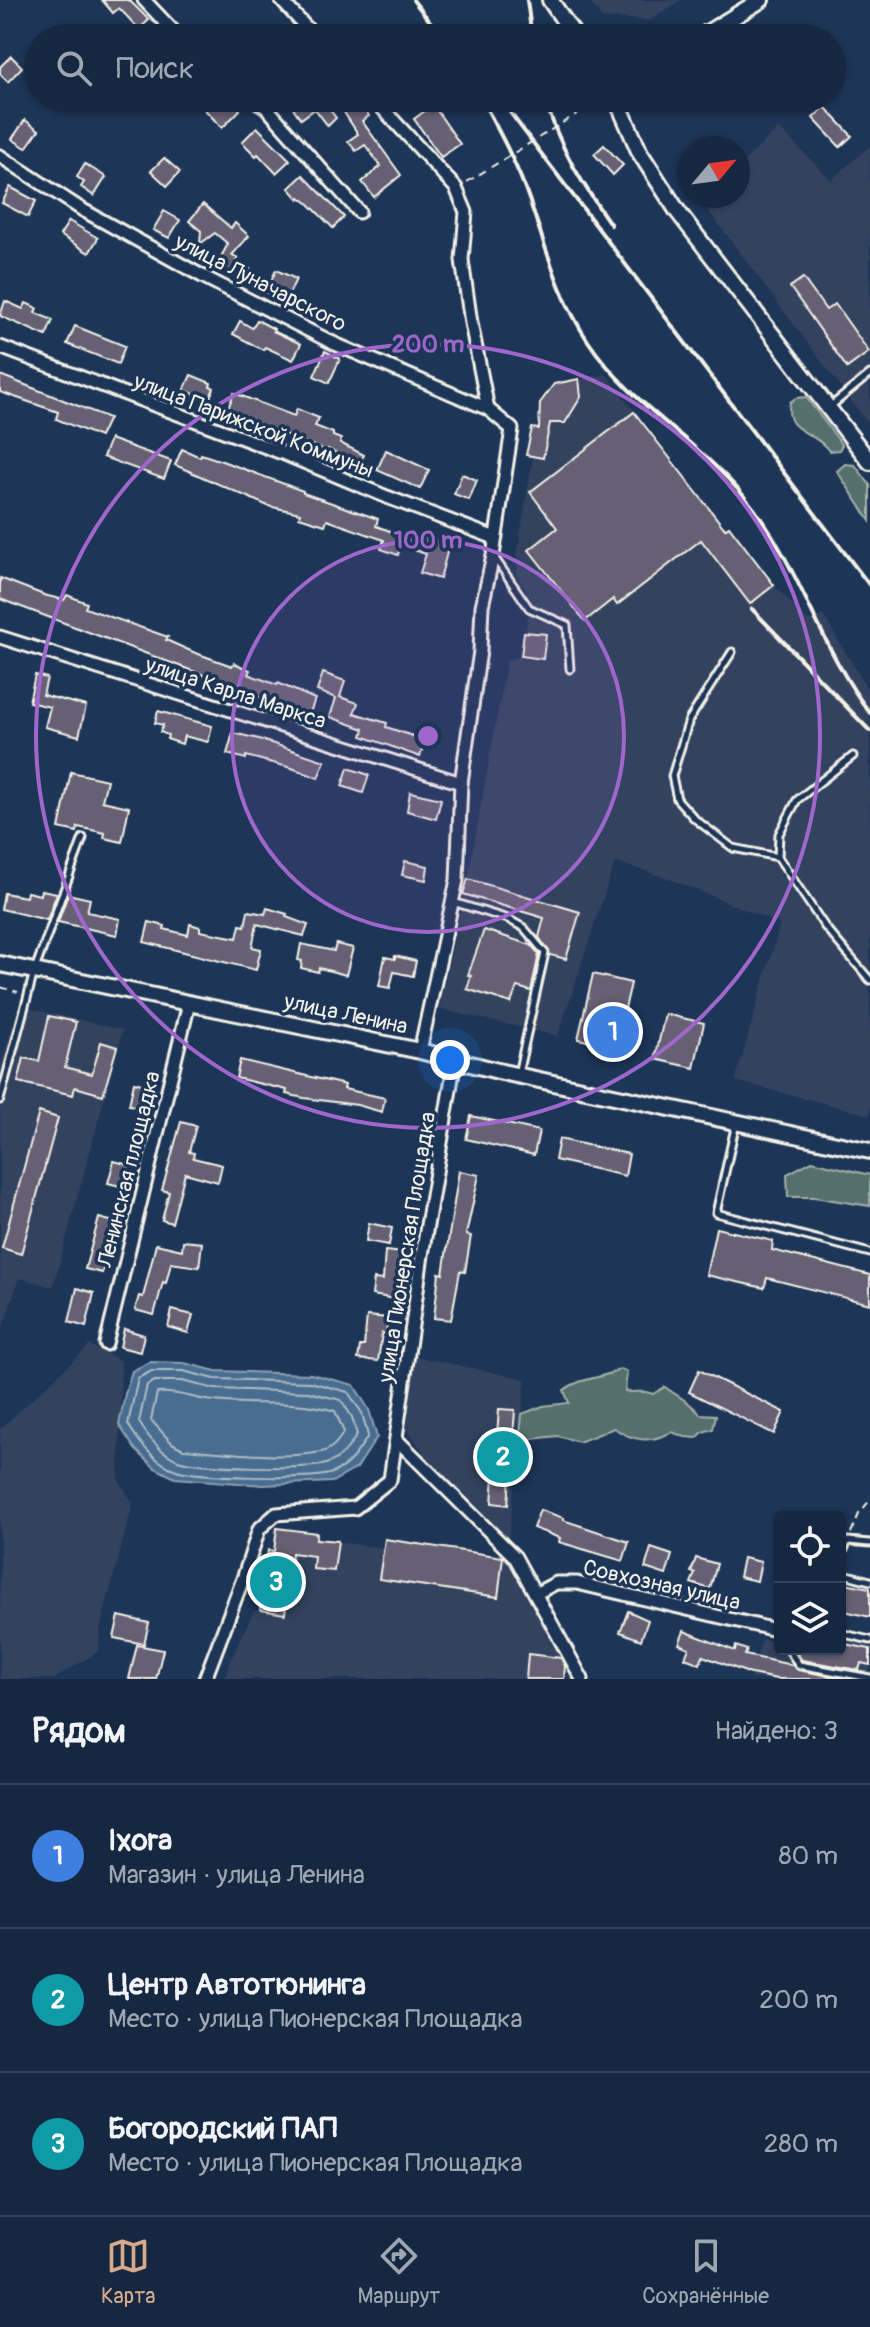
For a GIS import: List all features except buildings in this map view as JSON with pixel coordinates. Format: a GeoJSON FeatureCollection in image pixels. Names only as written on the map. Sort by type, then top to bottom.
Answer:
{"type":"FeatureCollection","features":[{"type":"Feature","properties":{"kind":"main road"},"geometry":{"type":"LineString","coordinates":[[550,0],[566,24]]}},
{"type":"Feature","properties":{"kind":"main road"},"geometry":{"type":"LineString","coordinates":[[722,24],[761,0]]}},
{"type":"Feature","properties":{"kind":"main road"},"geometry":{"type":"LineString","coordinates":[[622,112],[640,153],[678,212],[870,462]]}},
{"type":"Feature","properties":{"kind":"main road","name":"улица Ленина"},"geometry":{"type":"LineString","coordinates":[[0,964],[420,1051],[870,1151]]}},
{"type":"Feature","properties":{"kind":"street"},"geometry":{"type":"LineString","coordinates":[[144,0],[167,24]]}},
{"type":"Feature","properties":{"kind":"street"},"geometry":{"type":"LineString","coordinates":[[281,0],[303,24]]}},
{"type":"Feature","properties":{"kind":"street"},"geometry":{"type":"LineString","coordinates":[[270,112],[359,212]]}},
{"type":"Feature","properties":{"kind":"street"},"geometry":{"type":"LineString","coordinates":[[386,112],[456,188],[466,212],[462,260],[488,409]]}},
{"type":"Feature","properties":{"kind":"street","name":"улица Луначарского"},"geometry":{"type":"LineString","coordinates":[[0,156],[81,209],[202,276],[335,344],[488,409],[512,429],[495,538]]}},
{"type":"Feature","properties":{"kind":"street","name":"улица Парижской Коммуны"},"geometry":{"type":"LineString","coordinates":[[0,347],[282,453],[495,538]]}},
{"type":"Feature","properties":{"kind":"street"},"geometry":{"type":"LineString","coordinates":[[420,1051],[457,880],[461,783],[480,651],[482,606],[495,538]]}},
{"type":"Feature","properties":{"kind":"street","name":"улица Карла Маркса"},"geometry":{"type":"LineString","coordinates":[[0,637],[461,783]]}},
{"type":"Feature","properties":{"kind":"street","name":"Ленинская площадка"},"geometry":{"type":"LineString","coordinates":[[106,1344],[189,1003]]}},
{"type":"Feature","properties":{"kind":"street","name":"улица Пионерская Площадка"},"geometry":{"type":"LineString","coordinates":[[205,1679],[259,1529],[276,1514],[355,1508],[390,1480],[422,1255],[455,1060]]}},
{"type":"Feature","properties":{"kind":"street"},"geometry":{"type":"LineString","coordinates":[[397,1440],[515,1557],[582,1679]]}},
{"type":"Feature","properties":{"kind":"street","name":"Совхозная улица"},"geometry":{"type":"LineString","coordinates":[[537,1593],[556,1583],[577,1583],[774,1630]]}},
{"type":"Feature","properties":{"kind":"lane"},"geometry":{"type":"LineString","coordinates":[[828,409],[870,374]]}},
{"type":"Feature","properties":{"kind":"lane"},"geometry":{"type":"LineString","coordinates":[[493,556],[529,608],[567,625],[570,669]]}},
{"type":"Feature","properties":{"kind":"lane"},"geometry":{"type":"LineString","coordinates":[[732,652],[689,720],[672,776],[677,799],[695,819],[733,848],[778,857]]}},
{"type":"Feature","properties":{"kind":"lane"},"geometry":{"type":"LineString","coordinates":[[853,756],[797,800],[779,834],[778,857],[825,927],[870,980]]}},
{"type":"Feature","properties":{"kind":"lane"},"geometry":{"type":"LineString","coordinates":[[0,1100],[34,972],[83,838]]}},
{"type":"Feature","properties":{"kind":"lane"},"geometry":{"type":"LineString","coordinates":[[453,902],[508,919],[524,928],[545,953],[518,1075]]}},
{"type":"Feature","properties":{"kind":"lane"},"geometry":{"type":"LineString","coordinates":[[736,1122],[716,1213],[870,1253]]}},
{"type":"Feature","properties":{"kind":"lane"},"geometry":{"type":"LineString","coordinates":[[846,1545],[848,1541],[870,1543]]}},
{"type":"Feature","properties":{"kind":"lane"},"geometry":{"type":"LineString","coordinates":[[846,1575],[870,1581]]}},
{"type":"Feature","properties":{"kind":"lane"},"geometry":{"type":"LineString","coordinates":[[846,1634],[870,1640]]}},
{"type":"Feature","properties":{"kind":"lane"},"geometry":{"type":"LineString","coordinates":[[792,1655],[799,1665],[870,1678]]}},
{"type":"Feature","properties":{"kind":"path"},"geometry":{"type":"LineString","coordinates":[[456,188],[579,112]]}},
{"type":"Feature","properties":{"kind":"path"},"geometry":{"type":"LineString","coordinates":[[0,987],[28,994]]}},
{"type":"Feature","properties":{"kind":"path"},"geometry":{"type":"LineString","coordinates":[[848,1541],[859,1514],[870,1500]]}},
{"type":"Feature","properties":{"kind":"shaded area"},"geometry":{"type":"Polygon","coordinates":[[[588,0],[681,0],[651,20],[602,18],[588,0]]]}},
{"type":"Feature","properties":{"kind":"shaded area"},"geometry":{"type":"Polygon","coordinates":[[[779,128],[831,180],[870,146],[870,426],[706,208],[750,208],[750,156],[779,128]]]}},
{"type":"Feature","properties":{"kind":"shaded area"},"geometry":{"type":"Polygon","coordinates":[[[606,374],[721,524],[729,526],[774,585],[808,621],[823,615],[870,693],[870,1115],[735,1081],[780,924],[667,878],[615,862],[558,1036],[439,1009],[468,878],[507,660],[521,656],[531,600],[517,576],[517,554],[533,457],[526,455],[532,428],[539,429],[540,403],[554,384],[606,374]]]}},
{"type":"Feature","properties":{"kind":"shaded area"},"geometry":{"type":"Polygon","coordinates":[[[19,1006],[123,1030],[53,1287],[19,1278],[0,1337],[0,1068],[19,1006]]]}},
{"type":"Feature","properties":{"kind":"shaded area"},"geometry":{"type":"Polygon","coordinates":[[[90,1345],[121,1361],[119,1481],[133,1503],[100,1629],[99,1651],[54,1679],[0,1679],[0,1429],[90,1345]]]}},
{"type":"Feature","properties":{"kind":"shaded area"},"geometry":{"type":"Polygon","coordinates":[[[414,1356],[526,1379],[508,1544],[430,1462],[407,1429],[414,1356]]]}},
{"type":"Feature","properties":{"kind":"shaded area"},"geometry":{"type":"Polygon","coordinates":[[[277,1528],[317,1533],[317,1539],[383,1548],[385,1539],[504,1557],[513,1561],[566,1659],[564,1679],[224,1679],[254,1611],[260,1610],[268,1550],[274,1550],[277,1528]]]}},
{"type":"Feature","properties":{"kind":"shaded area"},"geometry":{"type":"Polygon","coordinates":[[[846,1638],[870,1644],[870,1679],[750,1679],[762,1639],[774,1642],[774,1655],[846,1655],[846,1638]]]}},
{"type":"Feature","properties":{"kind":"green space"},"geometry":{"type":"Polygon","coordinates":[[[806,397],[842,445],[839,450],[829,451],[791,420],[790,402],[806,397]]]}},
{"type":"Feature","properties":{"kind":"green space"},"geometry":{"type":"Polygon","coordinates":[[[845,464],[855,465],[870,485],[870,521],[837,471],[845,464]]]}},
{"type":"Feature","properties":{"kind":"green space"},"geometry":{"type":"Polygon","coordinates":[[[812,1161],[870,1175],[870,1206],[814,1197],[788,1197],[787,1174],[812,1161]]]}},
{"type":"Feature","properties":{"kind":"green space"},"geometry":{"type":"Polygon","coordinates":[[[621,1369],[627,1372],[625,1391],[653,1394],[665,1387],[700,1414],[716,1415],[713,1429],[697,1438],[672,1432],[642,1439],[614,1428],[579,1442],[558,1436],[531,1439],[520,1436],[522,1414],[543,1406],[569,1403],[564,1390],[621,1369]]]}},
{"type":"Feature","properties":{"kind":"water"},"geometry":{"type":"Polygon","coordinates":[[[150,1362],[184,1363],[216,1371],[311,1374],[354,1385],[369,1410],[377,1437],[357,1468],[332,1482],[263,1485],[175,1478],[155,1468],[135,1449],[119,1425],[132,1371],[150,1362]]]}},
{"type":"Feature","properties":{"kind":"railway"},"geometry":{"type":"LineString","coordinates":[[413,0],[432,24]]}},
{"type":"Feature","properties":{"kind":"railway"},"geometry":{"type":"LineString","coordinates":[[527,0],[530,24]]}},
{"type":"Feature","properties":{"kind":"railway"},"geometry":{"type":"LineString","coordinates":[[488,112],[520,175],[561,290],[588,341],[604,363],[642,402],[724,474],[761,519],[793,574],[836,660],[870,713]]}},
{"type":"Feature","properties":{"kind":"railway"},"geometry":{"type":"LineString","coordinates":[[510,112],[870,586]]}},
{"type":"Feature","properties":{"kind":"railway"},"geometry":{"type":"LineString","coordinates":[[549,112],[572,164],[611,225]]}},
{"type":"Feature","properties":{"kind":"railway"},"geometry":{"type":"LineString","coordinates":[[752,609],[870,731]]}},
{"type":"Feature","properties":{"kind":"place","name":"Ixora"},"geometry":{"type":"Point","coordinates":[613,1032]}},
{"type":"Feature","properties":{"kind":"place","name":"Центр Автотюнинга"},"geometry":{"type":"Point","coordinates":[503,1457]}},
{"type":"Feature","properties":{"kind":"place","name":"Богородский ПАП"},"geometry":{"type":"Point","coordinates":[276,1582]}}]}
